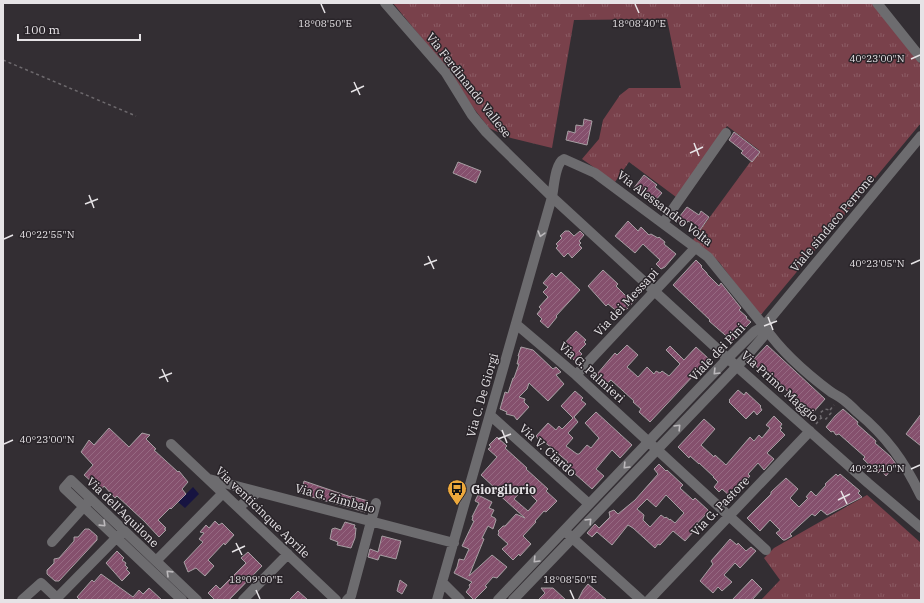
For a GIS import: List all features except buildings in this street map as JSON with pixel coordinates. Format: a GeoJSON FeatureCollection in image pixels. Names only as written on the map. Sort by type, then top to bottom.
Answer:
{"type":"FeatureCollection","features":[{"type":"Feature","properties":{"kind":"street","name":"Via Ferdinando Vallese"},"geometry":{"type":"LineString","coordinates":[[385,3],[446,73],[472,114],[486,132],[552,197]]}},
{"type":"Feature","properties":{"kind":"street"},"geometry":{"type":"LineString","coordinates":[[877,3],[921,58]]}},
{"type":"Feature","properties":{"kind":"street"},"geometry":{"type":"LineString","coordinates":[[663,223],[726,133]]}},
{"type":"Feature","properties":{"kind":"street","name":"Viale sindaco Perrone"},"geometry":{"type":"LineString","coordinates":[[764,326],[921,136]]}},
{"type":"Feature","properties":{"kind":"street","name":"Via Alessandro Volta"},"geometry":{"type":"LineString","coordinates":[[552,197],[558,166],[564,159],[595,173],[696,247],[708,257],[764,326],[771,337],[806,371],[872,424],[891,445],[905,465],[921,496]]}},
{"type":"Feature","properties":{"kind":"street","name":"Via Primo Maggio"},"geometry":{"type":"LineString","coordinates":[[552,197],[728,358],[921,528]]}},
{"type":"Feature","properties":{"kind":"street","name":"Via C. De Giorgi"},"geometry":{"type":"LineString","coordinates":[[438,600],[552,197]]}},
{"type":"Feature","properties":{"kind":"street","name":"Via dei Messapi"},"geometry":{"type":"LineString","coordinates":[[576,375],[696,247]]}},
{"type":"Feature","properties":{"kind":"street","name":"Via G. Palmieri"},"geometry":{"type":"LineString","coordinates":[[516,324],[576,375],[766,550]]}},
{"type":"Feature","properties":{"kind":"street","name":"Viale dei Pini"},"geometry":{"type":"LineString","coordinates":[[498,600],[728,358],[756,331],[764,326]]}},
{"type":"Feature","properties":{"kind":"street","name":"Viale dei Pini"},"geometry":{"type":"LineString","coordinates":[[513,600],[737,366],[763,337],[764,326]]}},
{"type":"Feature","properties":{"kind":"street","name":"Via V. Ciardo"},"geometry":{"type":"LineString","coordinates":[[490,415],[589,504]]}},
{"type":"Feature","properties":{"kind":"street","name":"Via G. Pastore"},"geometry":{"type":"LineString","coordinates":[[649,600],[810,431]]}},
{"type":"Feature","properties":{"kind":"street","name":"Via venticinque Aprile"},"geometry":{"type":"LineString","coordinates":[[171,444],[336,600]]}},
{"type":"Feature","properties":{"kind":"street","name":"Via G. Zimbalo"},"geometry":{"type":"LineString","coordinates":[[209,479],[454,543]]}},
{"type":"Feature","properties":{"kind":"street"},"geometry":{"type":"LineString","coordinates":[[239,507],[258,492]]}},
{"type":"Feature","properties":{"kind":"street"},"geometry":{"type":"LineString","coordinates":[[156,561],[223,493]]}},
{"type":"Feature","properties":{"kind":"street","name":"Via dell'Aquilone"},"geometry":{"type":"LineString","coordinates":[[52,542],[88,503],[120,533],[182,600]]}},
{"type":"Feature","properties":{"kind":"street"},"geometry":{"type":"LineString","coordinates":[[347,600],[351,596],[376,503]]}},
{"type":"Feature","properties":{"kind":"street"},"geometry":{"type":"LineString","coordinates":[[564,530],[640,600]]}},
{"type":"Feature","properties":{"kind":"street"},"geometry":{"type":"LineString","coordinates":[[22,600],[41,583],[58,599],[120,533]]}},
{"type":"Feature","properties":{"kind":"street","name":"Via dell'Aquilone"},"geometry":{"type":"LineString","coordinates":[[120,533],[156,561],[197,600]]}},
{"type":"Feature","properties":{"kind":"street"},"geometry":{"type":"LineString","coordinates":[[242,600],[288,554]]}},
{"type":"Feature","properties":{"kind":"street"},"geometry":{"type":"LineString","coordinates":[[442,582],[460,600]]}},
{"type":"Feature","properties":{"kind":"path"},"geometry":{"type":"LineString","coordinates":[[3,60],[136,116]]}},
{"type":"Feature","properties":{"kind":"path"},"geometry":{"type":"LineString","coordinates":[[810,431],[822,418],[826,419],[831,413],[830,410],[841,398]]}},
{"type":"Feature","properties":{"kind":"path"},"geometry":{"type":"LineString","coordinates":[[822,418],[820,413],[825,409],[830,410]]}},
{"type":"Feature","properties":{"kind":"green space"},"geometry":{"type":"Polygon","coordinates":[[[393,3],[872,3],[921,65],[921,123],[760,316],[719,262],[693,240],[759,150],[727,126],[676,197],[629,162],[615,182],[582,159],[599,139],[603,120],[620,95],[629,88],[681,88],[667,19],[574,20],[552,148],[511,138],[489,128],[472,106],[455,79],[393,3]]]}},
{"type":"Feature","properties":{"kind":"green space"},"geometry":{"type":"Polygon","coordinates":[[[867,495],[921,543],[921,600],[761,600],[780,580],[764,558],[774,548],[867,495]]]}},
{"type":"Feature","properties":{"kind":"shaded area"},"geometry":{"type":"Polygon","coordinates":[[[193,487],[199,494],[185,508],[178,502],[193,487]]]}},
{"type":"Feature","properties":{"kind":"place","name":"Giorgilorio"},"geometry":{"type":"Point","coordinates":[457,506]}}]}
